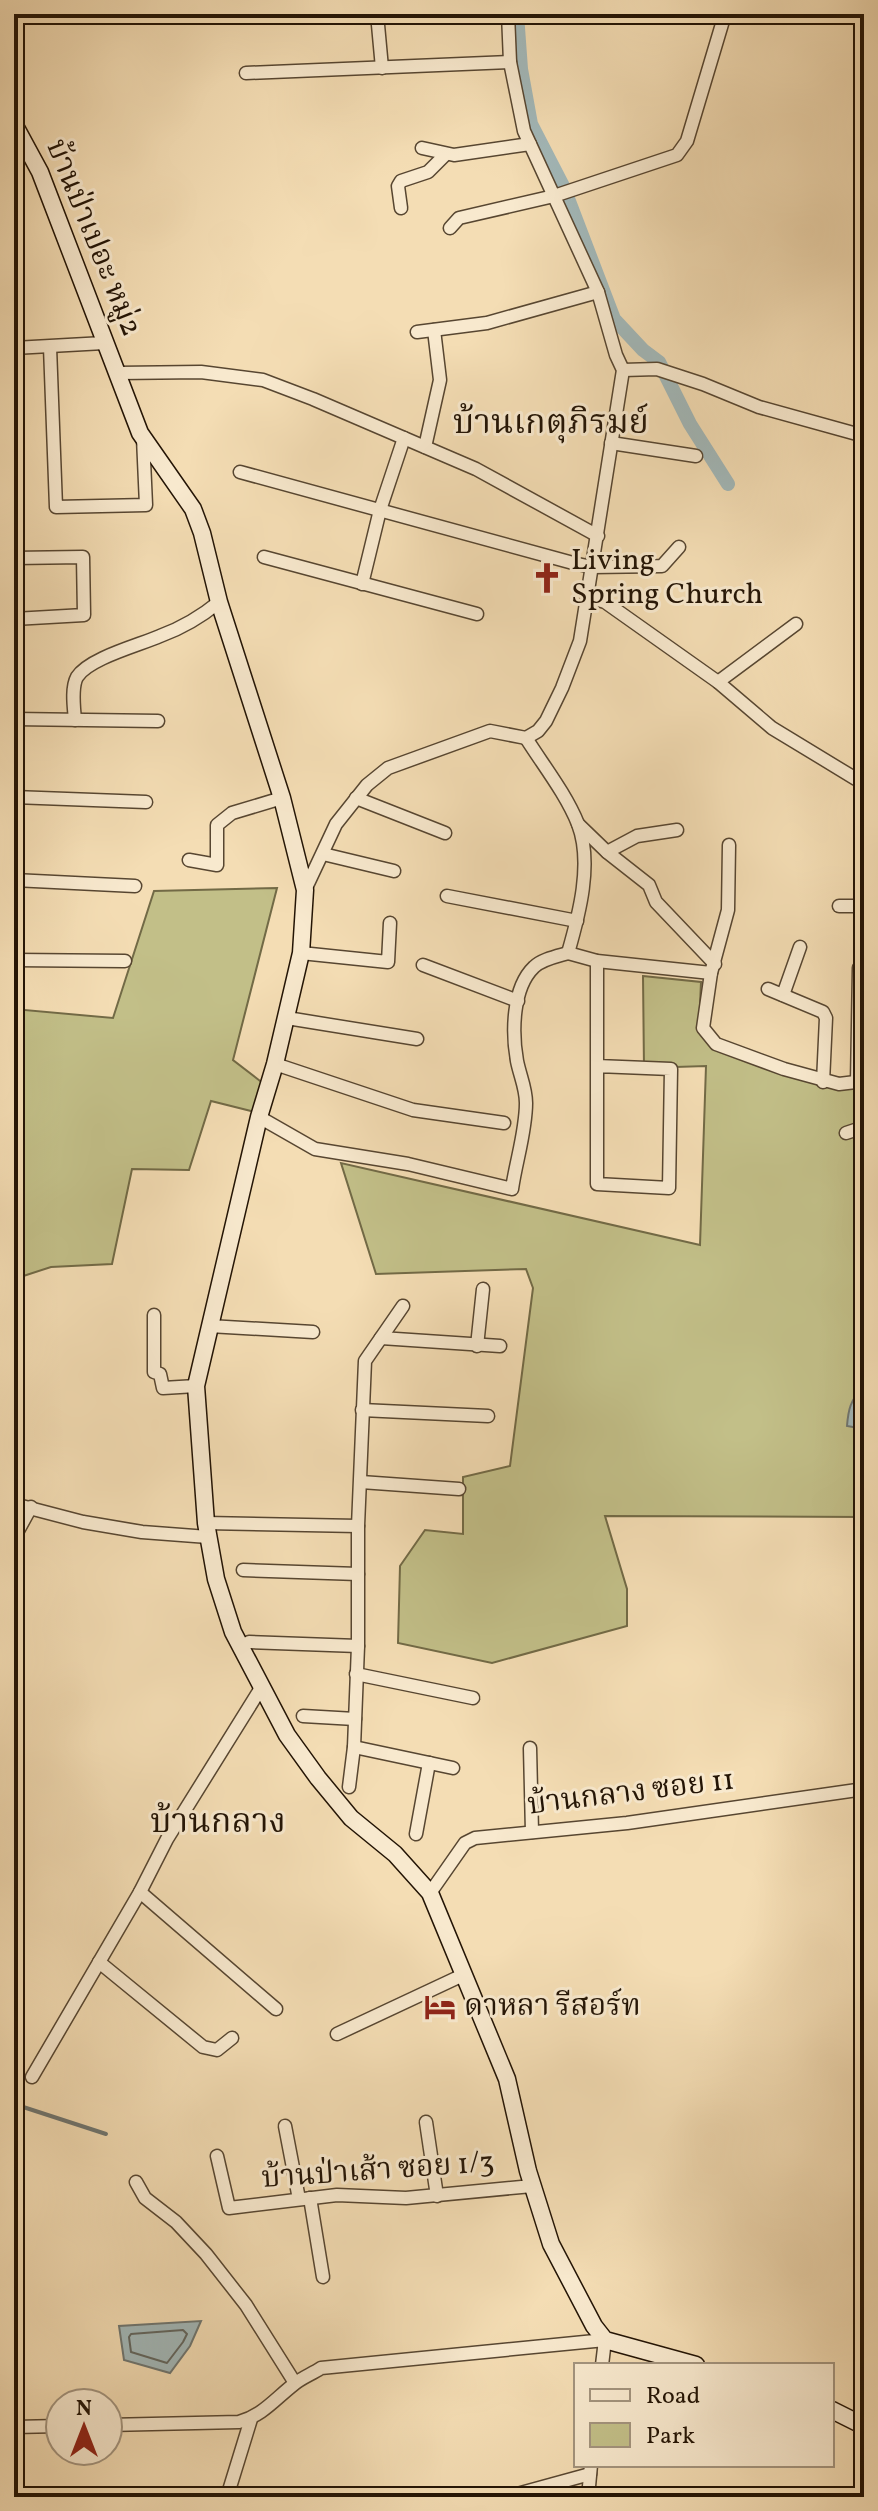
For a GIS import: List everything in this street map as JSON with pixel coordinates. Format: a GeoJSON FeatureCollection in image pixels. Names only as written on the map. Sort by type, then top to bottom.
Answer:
{"type":"FeatureCollection","features":[{"type":"Feature","properties":{"kind":"street"},"geometry":{"type":"LineString","coordinates":[[14,19],[39,14]]}},
{"type":"Feature","properties":{"kind":"street"},"geometry":{"type":"LineString","coordinates":[[377,14],[382,68]]}},
{"type":"Feature","properties":{"kind":"street"},"geometry":{"type":"LineString","coordinates":[[305,890],[336,824],[356,798],[388,768],[490,731],[526,738],[538,731],[562,688],[580,641],[623,370],[598,292],[524,131],[510,62],[508,14]]}},
{"type":"Feature","properties":{"kind":"street"},"geometry":{"type":"LineString","coordinates":[[450,228],[459,218],[554,196],[677,155],[687,141],[725,14]]}},
{"type":"Feature","properties":{"kind":"street"},"geometry":{"type":"LineString","coordinates":[[246,73],[510,62]]}},
{"type":"Feature","properties":{"kind":"street","name":"บ้านป่าเปอะ หมู่2"},"geometry":{"type":"LineString","coordinates":[[14,124],[40,172],[143,437],[193,509],[219,602],[282,798],[305,890],[301,953],[287,1018],[259,1117],[196,1386],[207,1530],[216,1579],[233,1632],[287,1735],[351,1818],[395,1854],[430,1893],[507,2079],[532,2186],[551,2244],[587,2314],[605,2340]]}},
{"type":"Feature","properties":{"kind":"street"},"geometry":{"type":"LineString","coordinates":[[422,148],[445,155],[463,155],[530,144]]}},
{"type":"Feature","properties":{"kind":"street"},"geometry":{"type":"LineString","coordinates":[[401,208],[398,186],[401,181],[428,172],[445,155]]}},
{"type":"Feature","properties":{"kind":"street"},"geometry":{"type":"LineString","coordinates":[[417,332],[487,323],[598,292]]}},
{"type":"Feature","properties":{"kind":"street"},"geometry":{"type":"LineString","coordinates":[[425,447],[440,380],[434,330]]}},
{"type":"Feature","properties":{"kind":"street"},"geometry":{"type":"LineString","coordinates":[[14,348],[104,343]]}},
{"type":"Feature","properties":{"kind":"street"},"geometry":{"type":"LineString","coordinates":[[50,347],[56,507],[146,505],[143,437]]}},
{"type":"Feature","properties":{"kind":"street"},"geometry":{"type":"LineString","coordinates":[[623,370],[657,369],[759,407],[864,436]]}},
{"type":"Feature","properties":{"kind":"street"},"geometry":{"type":"LineString","coordinates":[[118,373],[201,372],[263,380],[476,469],[598,536]]}},
{"type":"Feature","properties":{"kind":"street"},"geometry":{"type":"LineString","coordinates":[[362,584],[380,510],[404,438]]}},
{"type":"Feature","properties":{"kind":"street"},"geometry":{"type":"LineString","coordinates":[[611,443],[696,456]]}},
{"type":"Feature","properties":{"kind":"street"},"geometry":{"type":"LineString","coordinates":[[240,472],[592,567],[662,566],[679,547]]}},
{"type":"Feature","properties":{"kind":"street"},"geometry":{"type":"LineString","coordinates":[[14,558],[83,557],[84,615],[14,619]]}},
{"type":"Feature","properties":{"kind":"street"},"geometry":{"type":"LineString","coordinates":[[264,557],[477,614]]}},
{"type":"Feature","properties":{"kind":"street"},"geometry":{"type":"LineString","coordinates":[[588,597],[605,602],[718,682],[772,728],[861,782]]}},
{"type":"Feature","properties":{"kind":"street"},"geometry":{"type":"LineString","coordinates":[[75,720],[75,680],[80,674],[121,651],[163,636],[219,602]]}},
{"type":"Feature","properties":{"kind":"street"},"geometry":{"type":"LineString","coordinates":[[718,682],[796,624]]}},
{"type":"Feature","properties":{"kind":"street"},"geometry":{"type":"LineString","coordinates":[[14,719],[158,721]]}},
{"type":"Feature","properties":{"kind":"street"},"geometry":{"type":"LineString","coordinates":[[526,738],[578,824],[649,885],[656,902],[713,968]]}},
{"type":"Feature","properties":{"kind":"street"},"geometry":{"type":"LineString","coordinates":[[14,797],[146,802]]}},
{"type":"Feature","properties":{"kind":"street"},"geometry":{"type":"LineString","coordinates":[[189,860],[217,865],[217,825],[232,813],[282,798]]}},
{"type":"Feature","properties":{"kind":"street"},"geometry":{"type":"LineString","coordinates":[[356,798],[445,833]]}},
{"type":"Feature","properties":{"kind":"street"},"geometry":{"type":"LineString","coordinates":[[568,953],[577,921],[584,852],[578,824]]}},
{"type":"Feature","properties":{"kind":"street"},"geometry":{"type":"LineString","coordinates":[[607,852],[637,836],[677,830]]}},
{"type":"Feature","properties":{"kind":"street"},"geometry":{"type":"LineString","coordinates":[[729,845],[728,910],[713,968],[703,1028],[716,1044],[823,1082],[860,1082],[859,968]]}},
{"type":"Feature","properties":{"kind":"street"},"geometry":{"type":"LineString","coordinates":[[323,854],[394,871]]}},
{"type":"Feature","properties":{"kind":"street"},"geometry":{"type":"LineString","coordinates":[[14,880],[135,886]]}},
{"type":"Feature","properties":{"kind":"street"},"geometry":{"type":"LineString","coordinates":[[447,896],[577,921]]}},
{"type":"Feature","properties":{"kind":"street"},"geometry":{"type":"LineString","coordinates":[[839,906],[864,906]]}},
{"type":"Feature","properties":{"kind":"street"},"geometry":{"type":"LineString","coordinates":[[301,953],[388,962],[390,923]]}},
{"type":"Feature","properties":{"kind":"street"},"geometry":{"type":"LineString","coordinates":[[783,995],[800,947]]}},
{"type":"Feature","properties":{"kind":"street"},"geometry":{"type":"LineString","coordinates":[[259,1117],[315,1149],[408,1164],[512,1189],[526,1107],[515,1041],[518,1001],[524,983],[536,964],[568,953],[597,961],[713,968]]}},
{"type":"Feature","properties":{"kind":"street"},"geometry":{"type":"LineString","coordinates":[[14,960],[125,961]]}},
{"type":"Feature","properties":{"kind":"street"},"geometry":{"type":"LineString","coordinates":[[597,961],[597,1066],[597,1184],[669,1188],[671,1069],[597,1066]]}},
{"type":"Feature","properties":{"kind":"street"},"geometry":{"type":"LineString","coordinates":[[423,965],[518,1001]]}},
{"type":"Feature","properties":{"kind":"street"},"geometry":{"type":"LineString","coordinates":[[768,989],[823,1012],[826,1018],[823,1082]]}},
{"type":"Feature","properties":{"kind":"street"},"geometry":{"type":"LineString","coordinates":[[287,1018],[417,1039]]}},
{"type":"Feature","properties":{"kind":"street"},"geometry":{"type":"LineString","coordinates":[[275,1064],[413,1110],[504,1123]]}},
{"type":"Feature","properties":{"kind":"street"},"geometry":{"type":"LineString","coordinates":[[846,1133],[864,1127]]}},
{"type":"Feature","properties":{"kind":"street"},"geometry":{"type":"LineString","coordinates":[[477,1346],[483,1289]]}},
{"type":"Feature","properties":{"kind":"street"},"geometry":{"type":"LineString","coordinates":[[349,1787],[354,1747],[358,1646],[358,1526],[365,1361],[403,1306]]}},
{"type":"Feature","properties":{"kind":"street"},"geometry":{"type":"LineString","coordinates":[[154,1315],[154,1372],[160,1374],[163,1388],[196,1386]]}},
{"type":"Feature","properties":{"kind":"street"},"geometry":{"type":"LineString","coordinates":[[209,1326],[313,1332]]}},
{"type":"Feature","properties":{"kind":"street"},"geometry":{"type":"LineString","coordinates":[[381,1338],[500,1346]]}},
{"type":"Feature","properties":{"kind":"street"},"geometry":{"type":"LineString","coordinates":[[362,1410],[488,1416]]}},
{"type":"Feature","properties":{"kind":"street"},"geometry":{"type":"LineString","coordinates":[[361,1482],[459,1489]]}},
{"type":"Feature","properties":{"kind":"street"},"geometry":{"type":"LineString","coordinates":[[14,1504],[83,1522],[142,1532],[358,1526]]}},
{"type":"Feature","properties":{"kind":"street"},"geometry":{"type":"LineString","coordinates":[[14,1538],[31,1507]]}},
{"type":"Feature","properties":{"kind":"street"},"geometry":{"type":"LineString","coordinates":[[243,1570],[358,1574]]}},
{"type":"Feature","properties":{"kind":"street"},"geometry":{"type":"LineString","coordinates":[[249,1642],[358,1646]]}},
{"type":"Feature","properties":{"kind":"street"},"geometry":{"type":"LineString","coordinates":[[356,1674],[473,1698]]}},
{"type":"Feature","properties":{"kind":"street"},"geometry":{"type":"LineString","coordinates":[[32,2077],[140,1892],[167,1839],[261,1688]]}},
{"type":"Feature","properties":{"kind":"street"},"geometry":{"type":"LineString","coordinates":[[303,1716],[355,1719]]}},
{"type":"Feature","properties":{"kind":"street"},"geometry":{"type":"LineString","coordinates":[[354,1747],[453,1768]]}},
{"type":"Feature","properties":{"kind":"street"},"geometry":{"type":"LineString","coordinates":[[530,1748],[532,1832]]}},
{"type":"Feature","properties":{"kind":"street"},"geometry":{"type":"LineString","coordinates":[[416,1834],[429,1763]]}},
{"type":"Feature","properties":{"kind":"street","name":"บ้านกลาง ซอย 11"},"geometry":{"type":"LineString","coordinates":[[430,1893],[465,1843],[475,1838],[627,1823],[864,1789]]}},
{"type":"Feature","properties":{"kind":"street"},"geometry":{"type":"LineString","coordinates":[[140,1892],[276,2009]]}},
{"type":"Feature","properties":{"kind":"street"},"geometry":{"type":"LineString","coordinates":[[99,1962],[203,2047],[217,2050],[232,2038]]}},
{"type":"Feature","properties":{"kind":"street"},"geometry":{"type":"LineString","coordinates":[[337,2034],[463,1975]]}},
{"type":"Feature","properties":{"kind":"street"},"geometry":{"type":"LineString","coordinates":[[426,2122],[437,2196]]}},
{"type":"Feature","properties":{"kind":"street"},"geometry":{"type":"LineString","coordinates":[[285,2126],[323,2277]]}},
{"type":"Feature","properties":{"kind":"street","name":"บ้านป่าเส้า ซอย 1/3"},"geometry":{"type":"LineString","coordinates":[[217,2156],[229,2208],[305,2198],[406,2198],[532,2186]]}},
{"type":"Feature","properties":{"kind":"street"},"geometry":{"type":"LineString","coordinates":[[136,2182],[145,2198],[176,2222],[206,2254],[246,2305],[295,2383]]}},
{"type":"Feature","properties":{"kind":"street"},"geometry":{"type":"LineString","coordinates":[[602,2363],[605,2340]]}},
{"type":"Feature","properties":{"kind":"street"},"geometry":{"type":"LineString","coordinates":[[124,2425],[239,2422],[251,2419],[270,2407],[295,2383],[321,2368],[605,2340],[689,2363]]}},
{"type":"Feature","properties":{"kind":"street"},"geometry":{"type":"LineString","coordinates":[[834,2411],[864,2426]]}},
{"type":"Feature","properties":{"kind":"street"},"geometry":{"type":"LineString","coordinates":[[227,2497],[251,2419]]}},
{"type":"Feature","properties":{"kind":"street"},"geometry":{"type":"LineString","coordinates":[[14,2427],[44,2426]]}},
{"type":"Feature","properties":{"kind":"street"},"geometry":{"type":"LineString","coordinates":[[506,2497],[590,2469],[588,2497]]}},
{"type":"Feature","properties":{"kind":"green space"},"geometry":{"type":"Polygon","coordinates":[[[277,888],[233,1060],[264,1084],[255,1112],[211,1101],[189,1170],[132,1169],[112,1264],[51,1267],[14,1279],[14,1009],[113,1018],[154,891],[277,888]]]}},
{"type":"Feature","properties":{"kind":"green space"},"geometry":{"type":"Polygon","coordinates":[[[643,976],[701,982],[699,1028],[717,1050],[838,1086],[864,1082],[864,1517],[605,1516],[627,1589],[627,1626],[492,1663],[398,1643],[400,1566],[425,1530],[463,1534],[463,1477],[510,1466],[533,1288],[526,1269],[376,1274],[341,1163],[700,1245],[706,1066],[644,1068],[643,976]]]}},
{"type":"Feature","properties":{"kind":"water"},"geometry":{"type":"Polygon","coordinates":[[[864,1391],[864,1429],[847,1426],[853,1401],[864,1391]]]}},
{"type":"Feature","properties":{"kind":"water"},"geometry":{"type":"Polygon","coordinates":[[[201,2321],[190,2346],[170,2373],[124,2360],[119,2326],[201,2321]]]}},
{"type":"Feature","properties":{"kind":"waterway"},"geometry":{"type":"LineString","coordinates":[[517,14],[521,69],[531,124],[564,188],[614,319],[659,362],[690,424],[728,484]]}},
{"type":"Feature","properties":{"kind":"waterway"},"geometry":{"type":"LineString","coordinates":[[14,2104],[106,2134]]}},
{"type":"Feature","properties":{"kind":"place","name":"Living Spring Church"},"geometry":{"type":"Point","coordinates":[547,578]}},
{"type":"Feature","properties":{"kind":"place","name":"ดาหลา รีสอร์ท"},"geometry":{"type":"Point","coordinates":[440,2007]}},
{"type":"Feature","properties":{"kind":"district","name":"บ้านเกตุภิรมย์"},"geometry":{"type":"Point","coordinates":[551,424]}},
{"type":"Feature","properties":{"kind":"district","name":"บ้านกลาง"},"geometry":{"type":"Point","coordinates":[218,1823]}}]}
